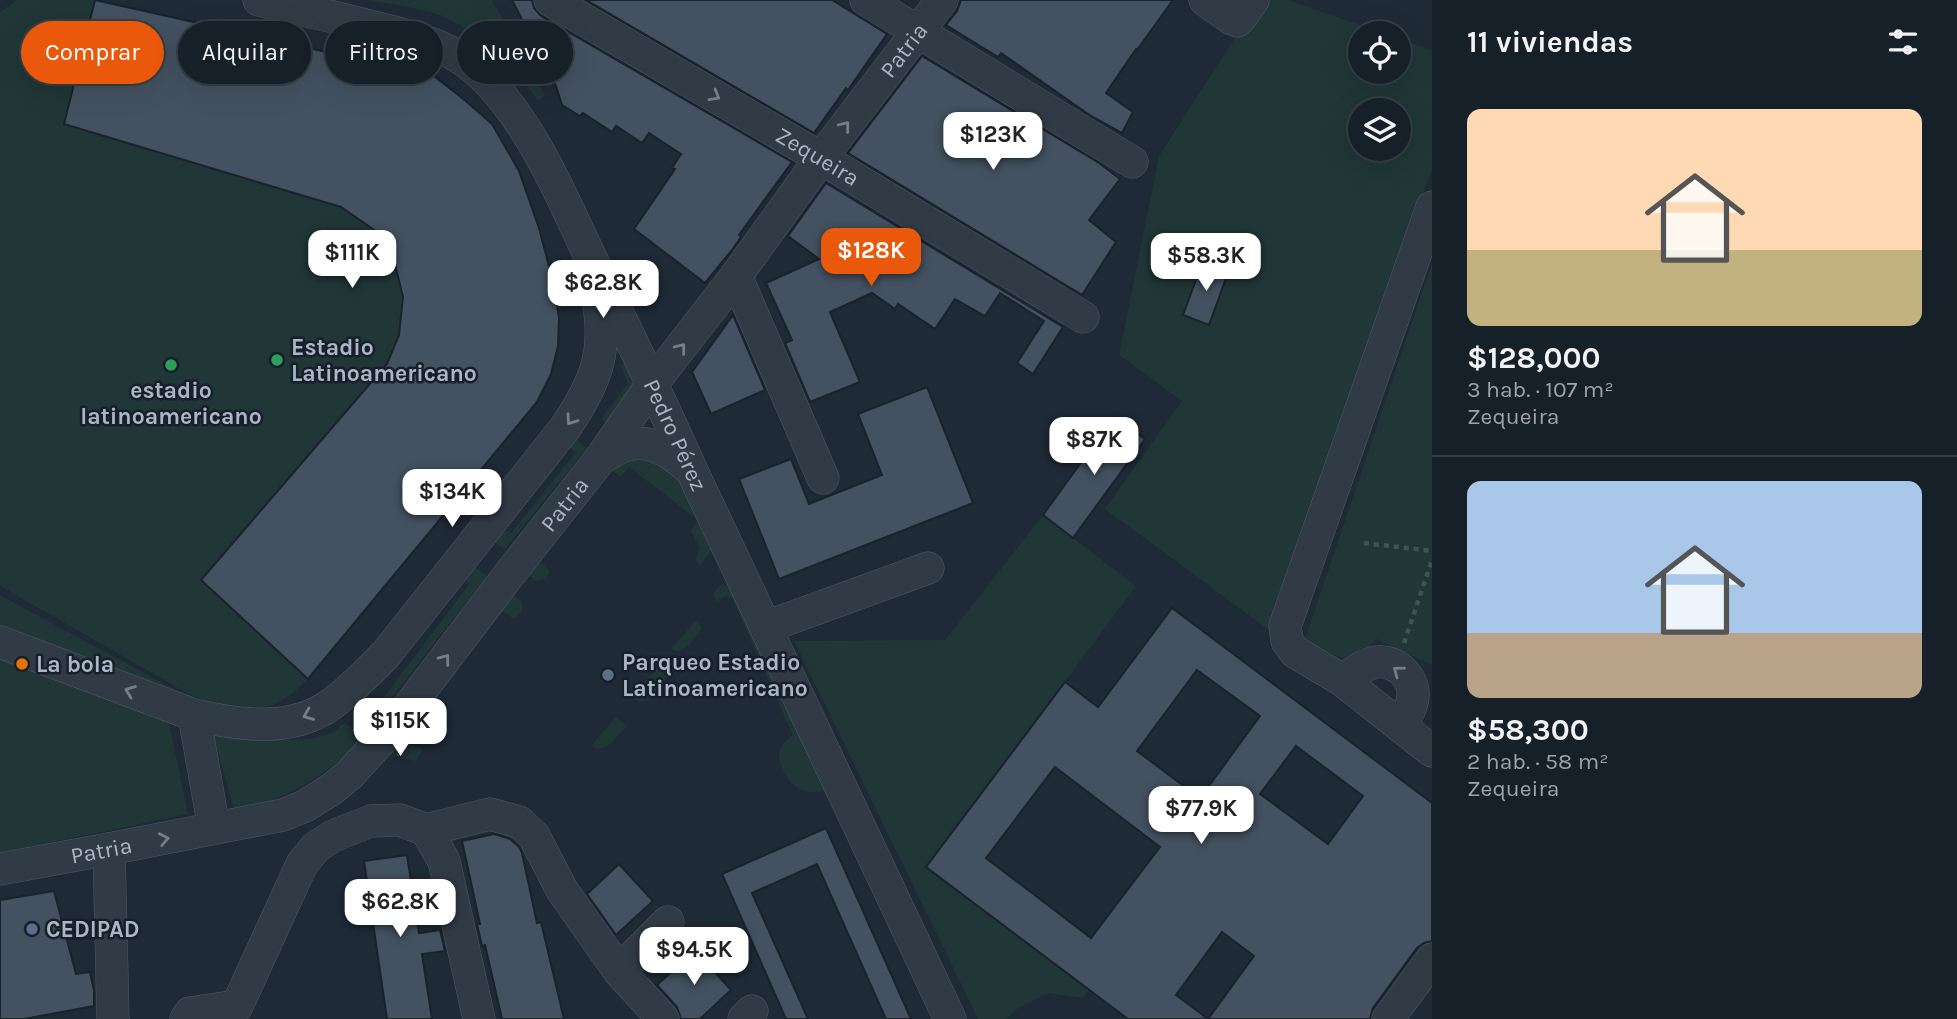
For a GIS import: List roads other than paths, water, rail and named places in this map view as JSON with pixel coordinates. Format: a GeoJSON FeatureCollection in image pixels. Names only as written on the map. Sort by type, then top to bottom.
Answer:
{"type":"FeatureCollection","features":[{"type":"Feature","properties":{"kind":"street","name":"Pedro Pérez"},"geometry":{"type":"LineString","coordinates":[[259,0],[342,11],[436,45],[455,55],[489,83],[525,130],[556,186],[653,383],[950,1019]]}},
{"type":"Feature","properties":{"kind":"street","name":"Zequeira"},"geometry":{"type":"LineString","coordinates":[[551,0],[821,158],[1083,317]]}},
{"type":"Feature","properties":{"kind":"street"},"geometry":{"type":"LineString","coordinates":[[866,0],[1132,162]]}},
{"type":"Feature","properties":{"kind":"street","name":"Patria"},"geometry":{"type":"LineString","coordinates":[[0,869],[283,815],[323,795],[350,774],[394,726],[601,458],[653,383],[942,0]]}},
{"type":"Feature","properties":{"kind":"street"},"geometry":{"type":"LineString","coordinates":[[1205,0],[1231,19],[1237,20],[1253,0]]}},
{"type":"Feature","properties":{"kind":"street"},"geometry":{"type":"LineString","coordinates":[[1432,207],[1285,626],[1286,642],[1295,652],[1342,680],[1432,751]]}},
{"type":"Feature","properties":{"kind":"street","name":"Patria"},"geometry":{"type":"LineString","coordinates":[[0,642],[194,715],[221,721],[291,722],[329,706],[386,654],[582,404],[596,374],[602,345],[596,293],[582,239]]}},
{"type":"Feature","properties":{"kind":"street"},"geometry":{"type":"LineString","coordinates":[[736,276],[823,478]]}},
{"type":"Feature","properties":{"kind":"street"},"geometry":{"type":"LineString","coordinates":[[596,374],[611,348],[617,343],[625,343],[636,350]]}},
{"type":"Feature","properties":{"kind":"street"},"geometry":{"type":"LineString","coordinates":[[601,458],[631,444],[644,444],[660,448],[677,457],[692,471]]}},
{"type":"Feature","properties":{"kind":"street"},"geometry":{"type":"LineString","coordinates":[[766,627],[928,568]]}},
{"type":"Feature","properties":{"kind":"street"},"geometry":{"type":"LineString","coordinates":[[1342,680],[1376,662],[1387,663],[1403,671],[1410,681],[1413,698],[1400,726]]}},
{"type":"Feature","properties":{"kind":"street"},"geometry":{"type":"LineString","coordinates":[[194,715],[214,828]]}},
{"type":"Feature","properties":{"kind":"street"},"geometry":{"type":"LineString","coordinates":[[186,1019],[191,1013],[237,1006],[302,864],[316,847],[333,836],[372,821],[400,820],[426,830],[490,814],[519,822],[534,836],[562,890],[619,971],[663,1019]]}},
{"type":"Feature","properties":{"kind":"street"},"geometry":{"type":"LineString","coordinates":[[426,830],[444,861],[479,1019]]}},
{"type":"Feature","properties":{"kind":"street"},"geometry":{"type":"LineString","coordinates":[[109,849],[113,1019]]}},
{"type":"Feature","properties":{"kind":"street"},"geometry":{"type":"LineString","coordinates":[[619,971],[668,922]]}},
{"type":"Feature","properties":{"kind":"street"},"geometry":{"type":"LineString","coordinates":[[1388,1019],[1432,958]]}},
{"type":"Feature","properties":{"kind":"place","name":"Estadio Latinoamericano"},"geometry":{"type":"Point","coordinates":[277,360]}},
{"type":"Feature","properties":{"kind":"place","name":"estadio latinoamericano"},"geometry":{"type":"Point","coordinates":[171,365]}},
{"type":"Feature","properties":{"kind":"place","name":"La bola"},"geometry":{"type":"Point","coordinates":[22,664]}},
{"type":"Feature","properties":{"kind":"place","name":"Parqueo Estadio Latinoamericano"},"geometry":{"type":"Point","coordinates":[608,675]}},
{"type":"Feature","properties":{"kind":"place","name":"CEDIPAD"},"geometry":{"type":"Point","coordinates":[32,929]}}]}
